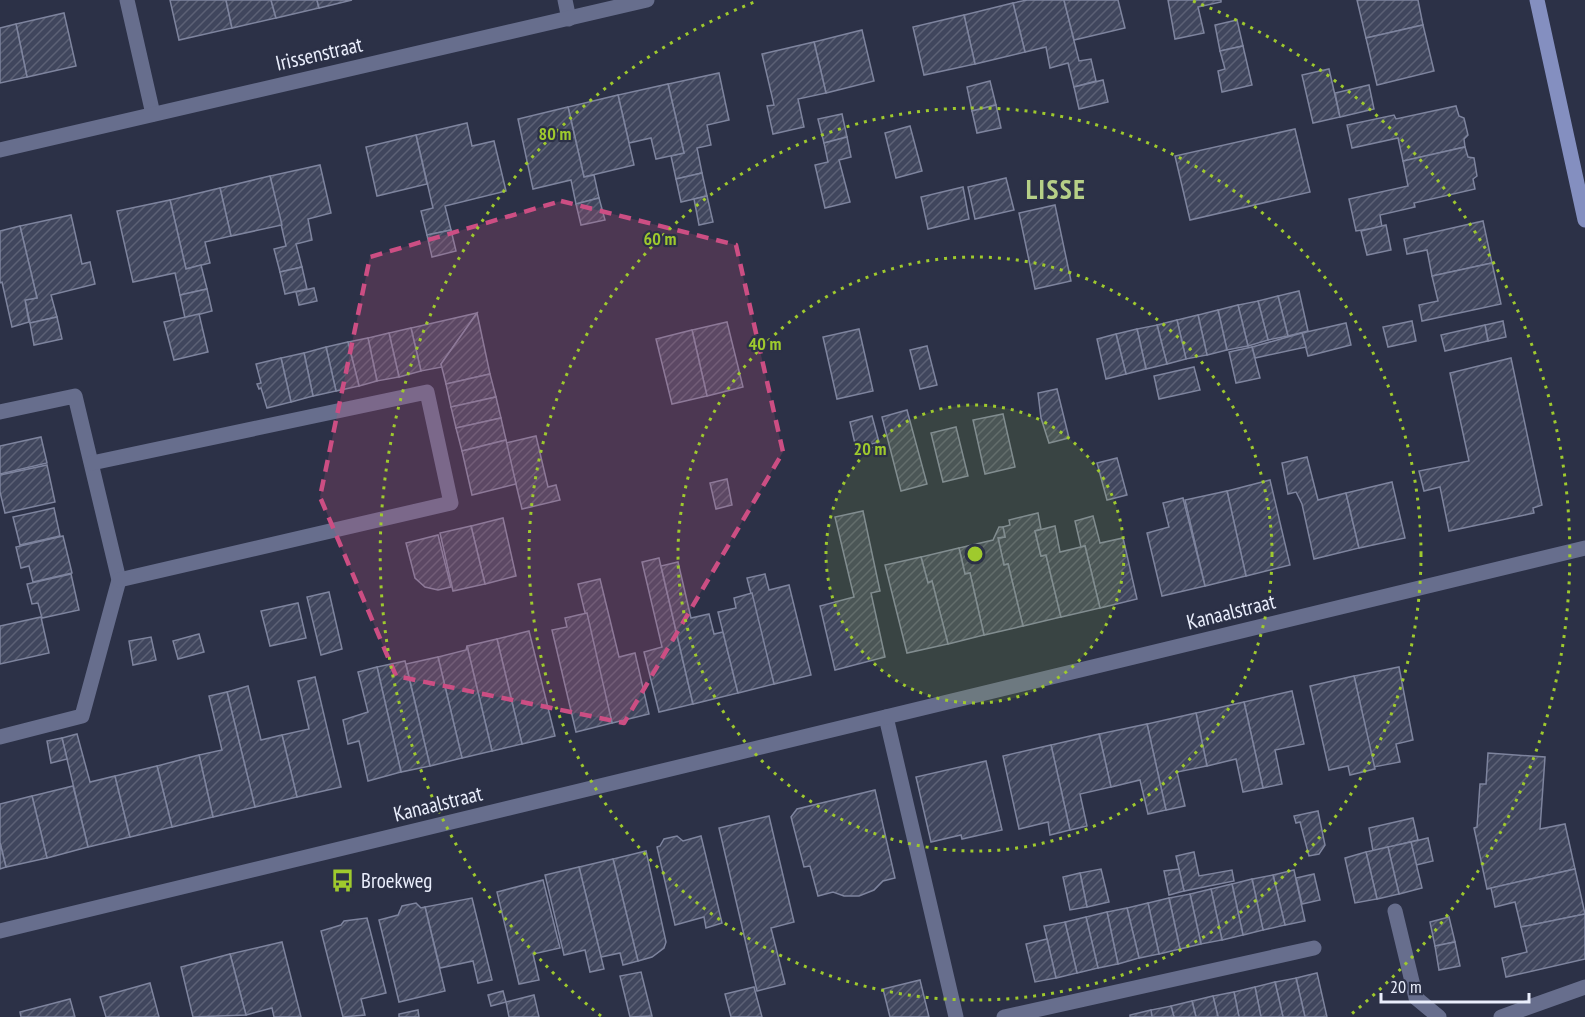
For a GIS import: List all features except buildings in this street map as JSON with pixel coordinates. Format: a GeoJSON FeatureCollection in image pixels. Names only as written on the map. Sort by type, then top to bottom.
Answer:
{"type":"FeatureCollection","features":[{"type":"Feature","properties":{"kind":"main road"},"geometry":{"type":"LineString","coordinates":[[1537,0],[1585,220]]}},
{"type":"Feature","properties":{"kind":"street"},"geometry":{"type":"LineString","coordinates":[[127,0],[153,114]]}},
{"type":"Feature","properties":{"kind":"street"},"geometry":{"type":"LineString","coordinates":[[565,0],[569,19]]}},
{"type":"Feature","properties":{"kind":"street","name":"Irissenstraat"},"geometry":{"type":"LineString","coordinates":[[0,150],[647,0]]}},
{"type":"Feature","properties":{"kind":"street"},"geometry":{"type":"LineString","coordinates":[[92,463],[427,392],[451,503],[119,580]]}},
{"type":"Feature","properties":{"kind":"street"},"geometry":{"type":"LineString","coordinates":[[0,412],[75,396],[119,580],[82,716],[0,737]]}},
{"type":"Feature","properties":{"kind":"street","name":"Kanaalstraat"},"geometry":{"type":"LineString","coordinates":[[0,931],[1585,548]]}},
{"type":"Feature","properties":{"kind":"street"},"geometry":{"type":"LineString","coordinates":[[886,717],[956,1017]]}},
{"type":"Feature","properties":{"kind":"street"},"geometry":{"type":"LineString","coordinates":[[1395,911],[1416,998],[1439,1017]]}},
{"type":"Feature","properties":{"kind":"street"},"geometry":{"type":"LineString","coordinates":[[1004,1017],[1314,948]]}},
{"type":"Feature","properties":{"kind":"street"},"geometry":{"type":"LineString","coordinates":[[1501,1017],[1585,987]]}},
{"type":"Feature","properties":{"kind":"highlighted area"},"geometry":{"type":"Polygon","coordinates":[[[561,201],[736,245],[783,452],[624,723],[396,676],[320,497],[370,257],[561,201]]]}},
{"type":"Feature","properties":{"kind":"place","name":"Broekweg"},"geometry":{"type":"Point","coordinates":[343,881]}},
{"type":"Feature","properties":{"kind":"district","name":"LISSE"},"geometry":{"type":"Point","coordinates":[1056,190]}}]}
